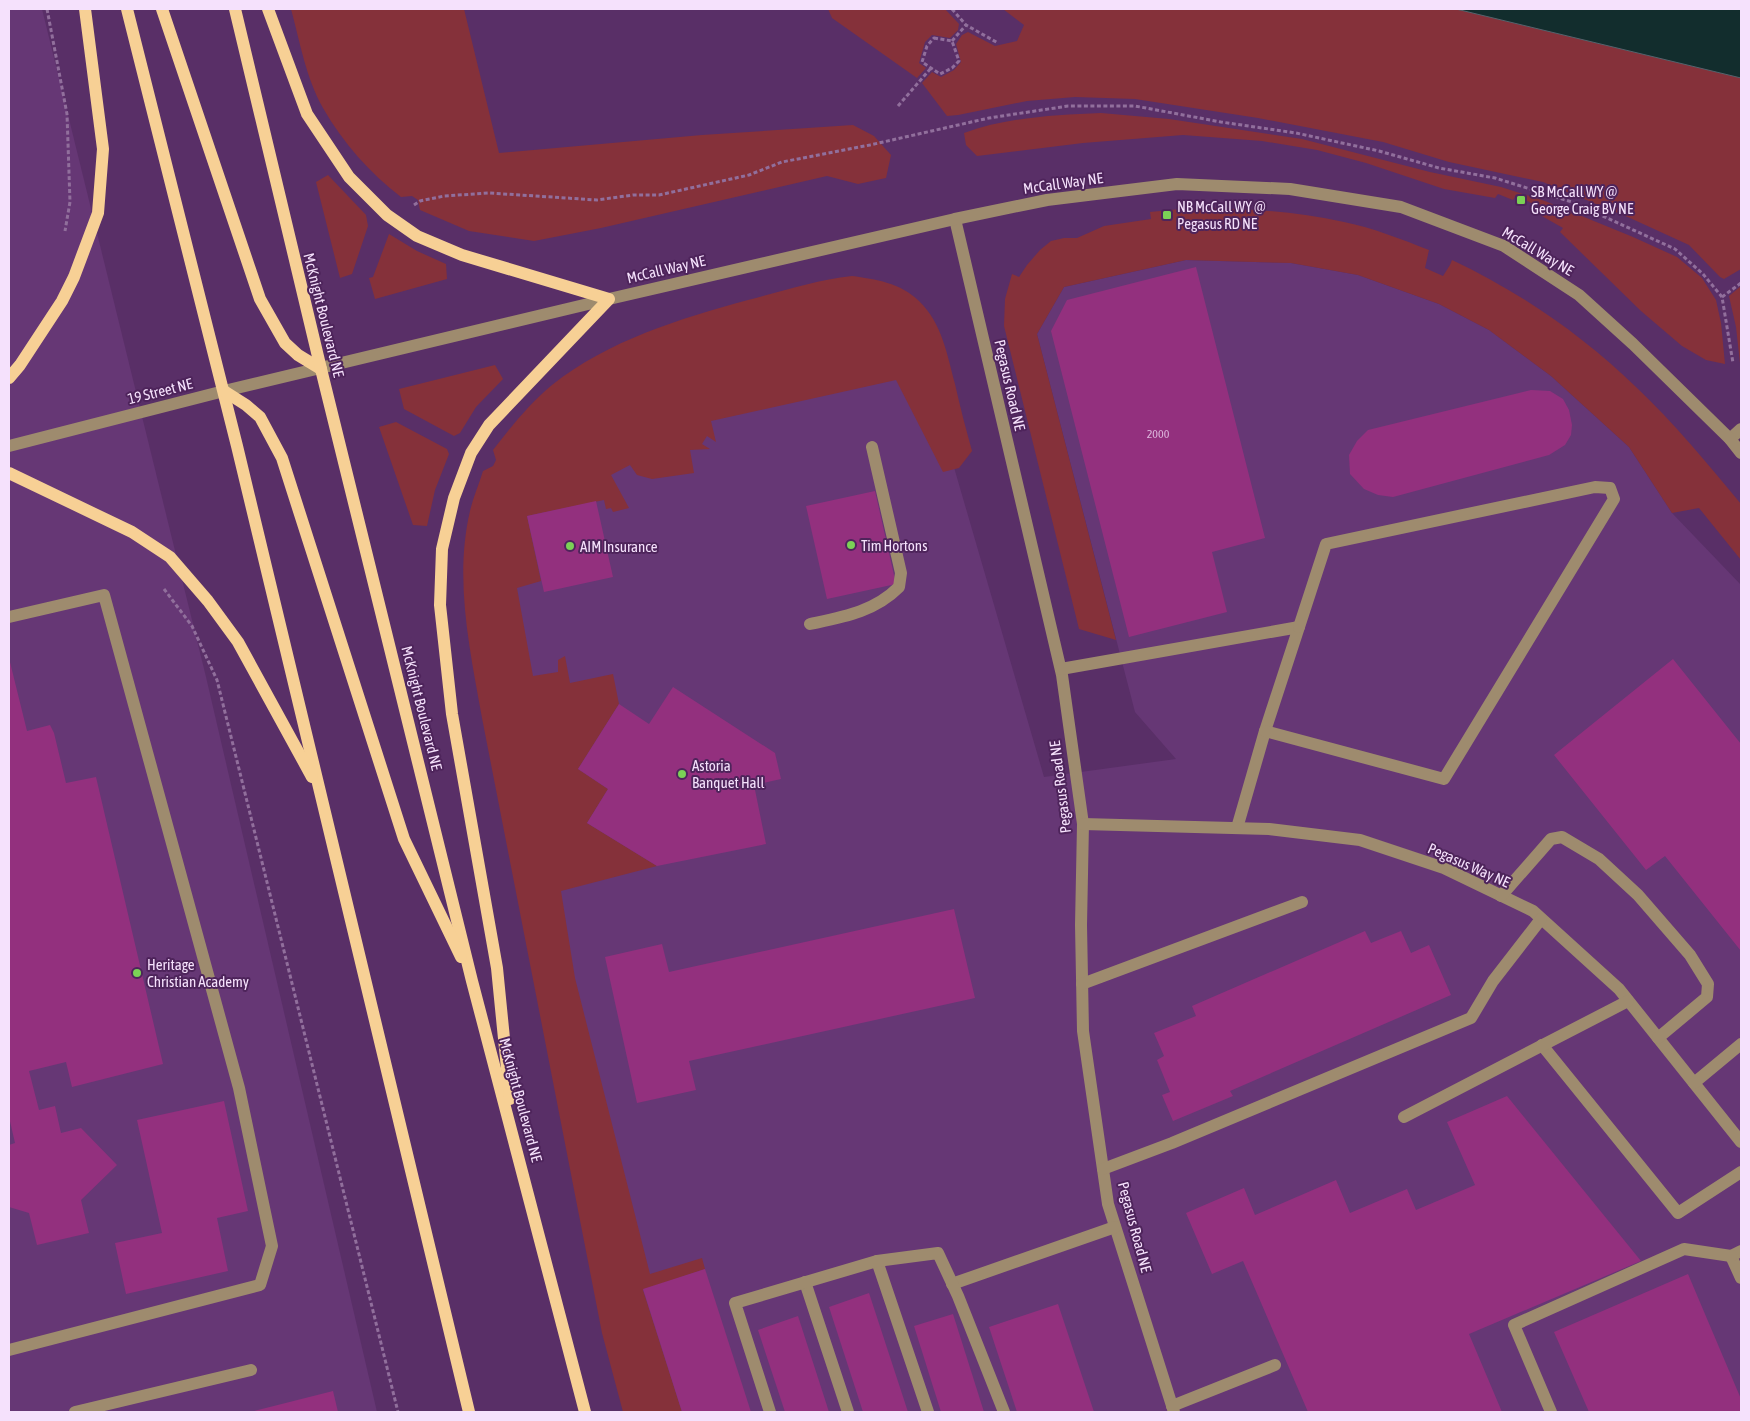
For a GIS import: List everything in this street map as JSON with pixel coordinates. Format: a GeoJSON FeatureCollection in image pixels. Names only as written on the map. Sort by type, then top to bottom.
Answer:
{"type":"FeatureCollection","features":[{"type":"Feature","properties":{"kind":"main road"},"geometry":{"type":"LineString","coordinates":[[9,378],[20,365],[62,301],[74,277],[98,212],[102,150],[85,9]]}},
{"type":"Feature","properties":{"kind":"main road"},"geometry":{"type":"LineString","coordinates":[[127,9],[224,392],[469,1412]]}},
{"type":"Feature","properties":{"kind":"main road"},"geometry":{"type":"LineString","coordinates":[[162,9],[260,299],[285,343],[298,355],[321,369]]}},
{"type":"Feature","properties":{"kind":"main road","name":"McKnight Boulevard NE"},"geometry":{"type":"LineString","coordinates":[[234,9],[472,981],[585,1412]]}},
{"type":"Feature","properties":{"kind":"main road"},"geometry":{"type":"LineString","coordinates":[[268,9],[307,114],[349,177],[387,215],[417,236],[462,255],[609,298],[489,426],[471,453],[457,489],[442,549],[440,605],[452,714],[497,968],[514,1136]]}},
{"type":"Feature","properties":{"kind":"main road"},"geometry":{"type":"LineString","coordinates":[[224,392],[246,405],[260,417],[282,458],[404,839],[472,981]]}},
{"type":"Feature","properties":{"kind":"main road"},"geometry":{"type":"LineString","coordinates":[[9,473],[132,532],[170,557],[208,601],[238,642],[321,792]]}},
{"type":"Feature","properties":{"kind":"street","name":"McCall Way NE"},"geometry":{"type":"LineString","coordinates":[[321,369],[609,298],[954,219],[1047,200],[1177,184],[1290,189],[1401,207],[1504,246],[1579,295],[1633,344],[1730,438],[1741,453]]}},
{"type":"Feature","properties":{"kind":"street","name":"Pegasus Road NE"},"geometry":{"type":"LineString","coordinates":[[954,219],[1061,669],[1083,824],[1082,1031],[1108,1204],[1173,1409]]}},
{"type":"Feature","properties":{"kind":"street","name":"19 Street NE"},"geometry":{"type":"LineString","coordinates":[[9,446],[321,369]]}},
{"type":"Feature","properties":{"kind":"street"},"geometry":{"type":"LineString","coordinates":[[1730,438],[1741,428]]}},
{"type":"Feature","properties":{"kind":"street"},"geometry":{"type":"LineString","coordinates":[[810,624],[850,616],[870,608],[883,601],[899,587],[901,573],[872,447]]}},
{"type":"Feature","properties":{"kind":"street"},"geometry":{"type":"LineString","coordinates":[[1237,828],[1265,731],[1326,544],[1595,487],[1610,488],[1614,499],[1444,779],[1265,731]]}},
{"type":"Feature","properties":{"kind":"street"},"geometry":{"type":"LineString","coordinates":[[9,617],[104,595],[239,1088],[272,1246],[260,1285],[9,1350]]}},
{"type":"Feature","properties":{"kind":"street"},"geometry":{"type":"LineString","coordinates":[[1061,669],[1298,627]]}},
{"type":"Feature","properties":{"kind":"street","name":"Pegasus Way NE"},"geometry":{"type":"LineString","coordinates":[[1083,824],[1269,829],[1360,840],[1444,868],[1533,911],[1628,1001],[1741,1142]]}},
{"type":"Feature","properties":{"kind":"street"},"geometry":{"type":"LineString","coordinates":[[1501,896],[1551,839],[1562,837],[1599,859],[1638,895],[1690,955],[1708,984],[1707,997],[1658,1038]]}},
{"type":"Feature","properties":{"kind":"street"},"geometry":{"type":"LineString","coordinates":[[1082,984],[1302,902]]}},
{"type":"Feature","properties":{"kind":"street"},"geometry":{"type":"LineString","coordinates":[[1103,1169],[1172,1143],[1471,1018],[1493,981],[1541,919]]}},
{"type":"Feature","properties":{"kind":"street"},"geometry":{"type":"LineString","coordinates":[[1404,1117],[1628,1001]]}},
{"type":"Feature","properties":{"kind":"street"},"geometry":{"type":"LineString","coordinates":[[1694,1083],[1741,1044]]}},
{"type":"Feature","properties":{"kind":"street"},"geometry":{"type":"LineString","coordinates":[[1542,1045],[1678,1213],[1741,1172]]}},
{"type":"Feature","properties":{"kind":"street"},"geometry":{"type":"LineString","coordinates":[[952,1284],[1115,1226]]}},
{"type":"Feature","properties":{"kind":"street"},"geometry":{"type":"LineString","coordinates":[[1551,1412],[1514,1325],[1684,1249],[1736,1254],[1741,1278]]}},
{"type":"Feature","properties":{"kind":"street"},"geometry":{"type":"LineString","coordinates":[[770,1412],[735,1303],[877,1261],[938,1253],[1004,1412]]}},
{"type":"Feature","properties":{"kind":"street"},"geometry":{"type":"LineString","coordinates":[[877,1261],[928,1412]]}},
{"type":"Feature","properties":{"kind":"street"},"geometry":{"type":"LineString","coordinates":[[805,1282],[848,1412]]}},
{"type":"Feature","properties":{"kind":"street"},"geometry":{"type":"LineString","coordinates":[[1173,1409],[1275,1364]]}},
{"type":"Feature","properties":{"kind":"street"},"geometry":{"type":"LineString","coordinates":[[75,1412],[251,1370]]}},
{"type":"Feature","properties":{"kind":"path"},"geometry":{"type":"LineString","coordinates":[[47,9],[67,114],[70,202],[64,235]]}},
{"type":"Feature","properties":{"kind":"path"},"geometry":{"type":"LineString","coordinates":[[952,9],[966,25],[998,43]]}},
{"type":"Feature","properties":{"kind":"path"},"geometry":{"type":"LineString","coordinates":[[952,41],[966,25]]}},
{"type":"Feature","properties":{"kind":"path"},"geometry":{"type":"LineString","coordinates":[[934,38],[952,41],[959,61],[952,68],[940,74],[922,62],[927,46],[934,38]]}},
{"type":"Feature","properties":{"kind":"path"},"geometry":{"type":"LineString","coordinates":[[898,106],[931,68]]}},
{"type":"Feature","properties":{"kind":"path"},"geometry":{"type":"LineString","coordinates":[[406,200],[413,206],[420,201],[444,196],[489,193],[598,200],[633,195],[659,195],[749,175],[782,162],[989,118],[1068,106],[1135,106],[1220,122],[1296,133],[1439,168],[1495,178],[1572,202],[1675,249],[1703,274],[1722,297],[1733,363]]}},
{"type":"Feature","properties":{"kind":"path"},"geometry":{"type":"LineString","coordinates":[[1722,297],[1741,283]]}},
{"type":"Feature","properties":{"kind":"path"},"geometry":{"type":"LineString","coordinates":[[159,582],[192,626],[217,680],[398,1412]]}},
{"type":"Feature","properties":{"kind":"shaded area","name":"Heritage Christian Academy"},"geometry":{"type":"Polygon","coordinates":[[[9,9],[42,9],[206,677],[377,1412],[9,1412],[9,9]]]}},
{"type":"Feature","properties":{"kind":"shaded area"},"geometry":{"type":"Polygon","coordinates":[[[291,9],[464,9],[499,153],[702,135],[853,125],[874,136],[891,155],[886,178],[858,184],[827,176],[601,228],[534,241],[469,231],[420,210],[418,200],[412,196],[401,197],[368,168],[348,145],[323,108],[312,85],[291,9]]]}},
{"type":"Feature","properties":{"kind":"shaded area"},"geometry":{"type":"Polygon","coordinates":[[[828,9],[945,9],[959,24],[958,30],[950,38],[932,35],[925,42],[919,63],[926,68],[917,78],[832,18],[828,9]]]}},
{"type":"Feature","properties":{"kind":"shaded area"},"geometry":{"type":"Polygon","coordinates":[[[1003,9],[1456,9],[1741,78],[1741,269],[1724,279],[1689,245],[1543,182],[1449,162],[1383,142],[1258,118],[1135,99],[1075,97],[1027,101],[947,116],[922,83],[932,72],[941,77],[954,70],[961,62],[956,44],[962,35],[968,32],[995,46],[1017,41],[1024,25],[1003,9]]]}},
{"type":"Feature","properties":{"kind":"shaded area"},"geometry":{"type":"Polygon","coordinates":[[[1456,9],[1741,9],[1741,78],[1456,9]]]}},
{"type":"Feature","properties":{"kind":"shaded area"},"geometry":{"type":"Polygon","coordinates":[[[1101,113],[1169,119],[1302,139],[1430,172],[1501,187],[1545,201],[1677,257],[1702,278],[1716,300],[1721,323],[1725,364],[1706,360],[1682,346],[1641,311],[1560,232],[1563,228],[1533,211],[1535,205],[1516,195],[1513,200],[1498,194],[1495,198],[1444,189],[1366,163],[1317,150],[1262,141],[1183,135],[1083,143],[977,156],[966,145],[964,133],[998,123],[1049,116],[1101,113]]]}},
{"type":"Feature","properties":{"kind":"shaded area"},"geometry":{"type":"Polygon","coordinates":[[[328,175],[366,215],[368,226],[352,274],[340,278],[316,182],[328,175]]]}},
{"type":"Feature","properties":{"kind":"shaded area"},"geometry":{"type":"Polygon","coordinates":[[[1191,208],[1287,213],[1325,218],[1366,227],[1429,250],[1425,268],[1443,276],[1452,260],[1526,301],[1572,332],[1636,387],[1677,429],[1729,489],[1741,504],[1741,560],[1699,508],[1672,513],[1629,447],[1551,376],[1489,330],[1439,304],[1358,275],[1291,263],[1186,260],[1064,287],[1037,334],[1116,640],[1079,629],[1004,326],[1005,299],[1012,274],[1019,277],[1040,250],[1051,241],[1077,238],[1104,226],[1151,219],[1150,212],[1191,208]]]}},
{"type":"Feature","properties":{"kind":"shaded area"},"geometry":{"type":"Polygon","coordinates":[[[389,234],[417,251],[446,264],[447,279],[375,299],[369,278],[373,277],[389,234]]]}},
{"type":"Feature","properties":{"kind":"shaded area"},"geometry":{"type":"Polygon","coordinates":[[[1186,260],[1291,263],[1358,275],[1439,304],[1489,330],[1551,376],[1629,447],[1672,513],[1741,585],[1741,1412],[665,1412],[550,899],[495,566],[532,447],[919,347],[1044,777],[1176,759],[1135,712],[1037,334],[1064,287],[1186,260]]]}},
{"type":"Feature","properties":{"kind":"shaded area"},"geometry":{"type":"Polygon","coordinates":[[[852,276],[879,280],[904,290],[919,301],[933,319],[943,339],[972,451],[959,468],[943,472],[896,380],[711,421],[716,442],[707,436],[702,444],[710,449],[690,450],[694,473],[652,479],[637,475],[630,465],[611,475],[629,508],[613,512],[611,508],[606,509],[604,500],[527,516],[541,581],[517,588],[533,676],[558,672],[558,660],[565,656],[570,683],[613,674],[619,704],[578,769],[608,789],[587,823],[657,866],[561,891],[575,978],[650,1274],[702,1258],[705,1269],[643,1290],[682,1412],[623,1412],[602,1333],[473,667],[466,615],[463,563],[470,511],[483,471],[493,466],[496,460],[493,450],[536,400],[552,385],[574,369],[621,343],[671,323],[800,286],[852,276]]]}},
{"type":"Feature","properties":{"kind":"shaded area"},"geometry":{"type":"Polygon","coordinates":[[[1741,286],[1740,363],[1736,327],[1729,296],[1741,286]]]}},
{"type":"Feature","properties":{"kind":"shaded area"},"geometry":{"type":"Polygon","coordinates":[[[495,365],[503,379],[476,407],[460,433],[454,436],[404,409],[399,389],[495,365]]]}},
{"type":"Feature","properties":{"kind":"shaded area"},"geometry":{"type":"Polygon","coordinates":[[[396,422],[447,449],[449,454],[435,490],[427,526],[413,525],[379,427],[396,422]]]}},
{"type":"Feature","properties":{"kind":"building"},"geometry":{"type":"Polygon","coordinates":[[[1196,267],[1265,538],[1212,552],[1227,612],[1129,637],[1051,331],[1067,300],[1196,267]]]}},
{"type":"Feature","properties":{"kind":"building"},"geometry":{"type":"Polygon","coordinates":[[[1531,390],[1550,391],[1563,399],[1569,410],[1572,425],[1571,435],[1565,445],[1549,455],[1393,497],[1378,495],[1364,489],[1350,474],[1349,455],[1357,441],[1368,430],[1531,390]]]}},
{"type":"Feature","properties":{"kind":"building","name":"Tim Hortons"},"geometry":{"type":"Polygon","coordinates":[[[875,491],[896,584],[827,599],[806,506],[875,491]]]}},
{"type":"Feature","properties":{"kind":"building","name":"AIM Insurance"},"geometry":{"type":"Polygon","coordinates":[[[596,501],[613,577],[544,592],[527,516],[596,501]]]}},
{"type":"Feature","properties":{"kind":"building"},"geometry":{"type":"Polygon","coordinates":[[[9,658],[27,731],[50,725],[54,733],[66,783],[96,777],[163,1064],[72,1087],[66,1062],[29,1071],[39,1110],[55,1106],[61,1133],[81,1128],[117,1165],[81,1200],[89,1233],[37,1245],[29,1213],[9,1207],[9,1145],[15,1143],[9,1117],[9,658]]]}},
{"type":"Feature","properties":{"kind":"building"},"geometry":{"type":"Polygon","coordinates":[[[1673,659],[1741,744],[1741,951],[1665,856],[1646,870],[1554,755],[1673,659]]]}},
{"type":"Feature","properties":{"kind":"building","name":"Astoria Banquet Hall"},"geometry":{"type":"Polygon","coordinates":[[[673,687],[775,753],[781,779],[754,785],[766,844],[657,866],[587,823],[608,789],[578,769],[619,704],[649,724],[673,687]]]}},
{"type":"Feature","properties":{"kind":"building"},"geometry":{"type":"Polygon","coordinates":[[[954,909],[975,998],[689,1061],[696,1090],[637,1103],[605,957],[662,944],[669,972],[954,909]]]}},
{"type":"Feature","properties":{"kind":"building"},"geometry":{"type":"Polygon","coordinates":[[[1365,931],[1371,943],[1401,931],[1411,953],[1429,945],[1451,995],[1230,1091],[1233,1096],[1173,1121],[1162,1095],[1170,1092],[1157,1060],[1164,1056],[1154,1033],[1196,1016],[1192,1006],[1365,931]]]}},
{"type":"Feature","properties":{"kind":"building"},"geometry":{"type":"Polygon","coordinates":[[[1507,1096],[1641,1261],[1469,1334],[1502,1412],[1308,1412],[1243,1261],[1212,1274],[1186,1213],[1244,1188],[1255,1215],[1336,1180],[1350,1213],[1407,1189],[1416,1210],[1475,1185],[1447,1122],[1507,1096]]]}},
{"type":"Feature","properties":{"kind":"building"},"geometry":{"type":"Polygon","coordinates":[[[224,1101],[248,1211],[217,1218],[228,1271],[126,1294],[115,1243],[162,1233],[137,1120],[224,1101]]]}},
{"type":"Feature","properties":{"kind":"building"},"geometry":{"type":"Polygon","coordinates":[[[705,1269],[751,1412],[682,1412],[643,1289],[705,1269]]]}},
{"type":"Feature","properties":{"kind":"building"},"geometry":{"type":"Polygon","coordinates":[[[1688,1274],[1741,1399],[1741,1412],[1589,1412],[1554,1332],[1688,1274]]]}},
{"type":"Feature","properties":{"kind":"building"},"geometry":{"type":"Polygon","coordinates":[[[869,1293],[908,1412],[863,1412],[829,1307],[869,1293]]]}},
{"type":"Feature","properties":{"kind":"building"},"geometry":{"type":"Polygon","coordinates":[[[1058,1304],[1094,1412],[1017,1412],[989,1327],[1058,1304]]]}},
{"type":"Feature","properties":{"kind":"building"},"geometry":{"type":"Polygon","coordinates":[[[953,1314],[984,1412],[941,1412],[914,1326],[953,1314]]]}},
{"type":"Feature","properties":{"kind":"building"},"geometry":{"type":"Polygon","coordinates":[[[798,1316],[829,1412],[785,1412],[758,1330],[798,1316]]]}},
{"type":"Feature","properties":{"kind":"building"},"geometry":{"type":"Polygon","coordinates":[[[333,1391],[338,1412],[250,1412],[333,1391]]]}},
{"type":"Feature","properties":{"kind":"place","name":"SB McCall WY @ George Craig BV NE"},"geometry":{"type":"Point","coordinates":[1521,200]}},
{"type":"Feature","properties":{"kind":"place","name":"NB McCall WY @ Pegasus RD NE"},"geometry":{"type":"Point","coordinates":[1167,215]}},
{"type":"Feature","properties":{"kind":"place","name":"Tim Hortons"},"geometry":{"type":"Point","coordinates":[851,545]}},
{"type":"Feature","properties":{"kind":"place","name":"AIM Insurance"},"geometry":{"type":"Point","coordinates":[570,546]}},
{"type":"Feature","properties":{"kind":"place","name":"Astoria Banquet Hall"},"geometry":{"type":"Point","coordinates":[682,774]}},
{"type":"Feature","properties":{"kind":"place","name":"Heritage Christian Academy"},"geometry":{"type":"Point","coordinates":[137,973]}}]}
